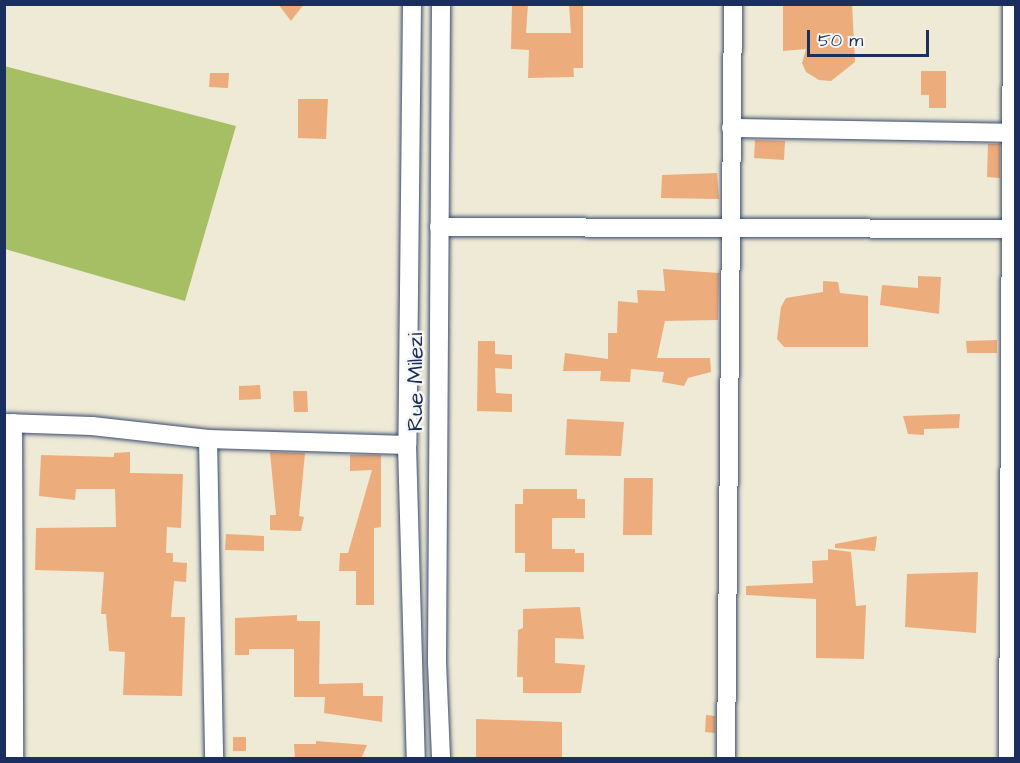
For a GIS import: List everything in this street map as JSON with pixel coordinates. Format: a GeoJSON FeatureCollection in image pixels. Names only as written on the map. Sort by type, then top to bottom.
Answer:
{"type":"FeatureCollection","features":[{"type":"Feature","properties":{"kind":"street","name":"Rue Milezi"},"geometry":{"type":"LineString","coordinates":[[412,4],[407,445],[416,759]]}},
{"type":"Feature","properties":{"kind":"street","name":"Rue Milezi"},"geometry":{"type":"LineString","coordinates":[[441,4],[437,662],[441,759]]}},
{"type":"Feature","properties":{"kind":"street"},"geometry":{"type":"LineString","coordinates":[[726,759],[729,225],[733,4]]}},
{"type":"Feature","properties":{"kind":"street"},"geometry":{"type":"LineString","coordinates":[[1008,759],[1015,229],[1012,4]]}},
{"type":"Feature","properties":{"kind":"street"},"geometry":{"type":"LineString","coordinates":[[731,128],[1013,133]]}},
{"type":"Feature","properties":{"kind":"street"},"geometry":{"type":"LineString","coordinates":[[439,227],[729,225],[1015,229]]}},
{"type":"Feature","properties":{"kind":"street"},"geometry":{"type":"LineString","coordinates":[[14,759],[8,614],[9,423],[169,432],[208,439],[407,445]]}},
{"type":"Feature","properties":{"kind":"street"},"geometry":{"type":"LineString","coordinates":[[208,439],[214,759]]}},
{"type":"Feature","properties":{"kind":"green space"},"geometry":{"type":"Polygon","coordinates":[[[4,66],[236,126],[185,301],[5,249],[4,66]]]}},
{"type":"Feature","properties":{"kind":"building"},"geometry":{"type":"Polygon","coordinates":[[[278,4],[304,4],[291,21],[278,4]]]}},
{"type":"Feature","properties":{"kind":"building"},"geometry":{"type":"Polygon","coordinates":[[[512,4],[528,4],[526,33],[571,33],[569,4],[583,4],[583,68],[573,68],[574,77],[528,78],[529,50],[511,49],[512,4]]]}},
{"type":"Feature","properties":{"kind":"building"},"geometry":{"type":"Polygon","coordinates":[[[783,4],[852,4],[855,62],[831,81],[819,80],[806,72],[802,63],[806,49],[783,51],[783,4]]]}},
{"type":"Feature","properties":{"kind":"building"},"geometry":{"type":"Polygon","coordinates":[[[921,71],[946,71],[946,108],[929,108],[929,95],[921,95],[921,71]]]}},
{"type":"Feature","properties":{"kind":"building"},"geometry":{"type":"Polygon","coordinates":[[[210,73],[229,73],[228,88],[209,87],[210,73]]]}},
{"type":"Feature","properties":{"kind":"building"},"geometry":{"type":"Polygon","coordinates":[[[298,99],[328,99],[326,139],[298,138],[298,99]]]}},
{"type":"Feature","properties":{"kind":"building"},"geometry":{"type":"Polygon","coordinates":[[[755,140],[785,141],[784,160],[754,158],[755,140]]]}},
{"type":"Feature","properties":{"kind":"building"},"geometry":{"type":"Polygon","coordinates":[[[988,144],[1000,144],[1000,178],[987,177],[988,144]]]}},
{"type":"Feature","properties":{"kind":"building"},"geometry":{"type":"Polygon","coordinates":[[[717,173],[719,199],[661,198],[662,175],[717,173]]]}},
{"type":"Feature","properties":{"kind":"building"},"geometry":{"type":"Polygon","coordinates":[[[663,269],[719,273],[718,320],[665,321],[657,358],[710,358],[711,372],[688,378],[684,386],[662,382],[664,372],[631,369],[630,382],[600,381],[601,371],[563,371],[565,353],[608,359],[608,333],[617,333],[618,301],[638,303],[637,290],[665,291],[663,269]]]}},
{"type":"Feature","properties":{"kind":"building"},"geometry":{"type":"Polygon","coordinates":[[[918,276],[941,277],[939,314],[880,305],[882,285],[918,288],[918,276]]]}},
{"type":"Feature","properties":{"kind":"building"},"geometry":{"type":"Polygon","coordinates":[[[823,281],[838,282],[840,293],[868,296],[868,347],[784,347],[777,339],[781,307],[786,298],[823,292],[823,281]]]}},
{"type":"Feature","properties":{"kind":"building"},"geometry":{"type":"Polygon","coordinates":[[[997,340],[997,353],[967,353],[966,341],[997,340]]]}},
{"type":"Feature","properties":{"kind":"building"},"geometry":{"type":"Polygon","coordinates":[[[478,341],[495,341],[495,354],[512,355],[512,369],[495,368],[496,393],[512,394],[512,412],[477,411],[478,341]]]}},
{"type":"Feature","properties":{"kind":"building"},"geometry":{"type":"Polygon","coordinates":[[[260,385],[261,399],[239,400],[239,386],[260,385]]]}},
{"type":"Feature","properties":{"kind":"building"},"geometry":{"type":"Polygon","coordinates":[[[293,391],[307,391],[308,412],[294,412],[293,391]]]}},
{"type":"Feature","properties":{"kind":"building"},"geometry":{"type":"Polygon","coordinates":[[[960,414],[959,428],[924,429],[924,435],[908,434],[903,416],[960,414]]]}},
{"type":"Feature","properties":{"kind":"building"},"geometry":{"type":"Polygon","coordinates":[[[567,419],[624,422],[621,456],[565,455],[567,419]]]}},
{"type":"Feature","properties":{"kind":"building"},"geometry":{"type":"Polygon","coordinates":[[[130,452],[130,473],[183,474],[181,528],[167,527],[166,553],[173,553],[173,562],[187,563],[186,582],[174,581],[171,617],[185,617],[182,696],[123,695],[125,652],[109,651],[106,614],[101,614],[104,572],[35,570],[36,528],[116,527],[115,489],[76,489],[75,500],[39,496],[41,455],[114,457],[114,453],[130,452]]]}},
{"type":"Feature","properties":{"kind":"building"},"geometry":{"type":"Polygon","coordinates":[[[270,452],[305,453],[299,516],[304,517],[301,531],[270,530],[270,515],[276,515],[270,452]]]}},
{"type":"Feature","properties":{"kind":"building"},"geometry":{"type":"Polygon","coordinates":[[[350,455],[381,455],[381,527],[374,528],[374,605],[356,605],[356,571],[339,571],[340,553],[348,553],[372,470],[350,471],[350,455]]]}},
{"type":"Feature","properties":{"kind":"building"},"geometry":{"type":"Polygon","coordinates":[[[624,478],[653,478],[652,535],[623,535],[624,478]]]}},
{"type":"Feature","properties":{"kind":"building"},"geometry":{"type":"Polygon","coordinates":[[[523,489],[577,489],[577,499],[585,499],[585,518],[552,518],[552,549],[575,549],[575,553],[584,553],[584,572],[525,572],[525,553],[515,553],[515,504],[523,504],[523,489]]]}},
{"type":"Feature","properties":{"kind":"building"},"geometry":{"type":"Polygon","coordinates":[[[226,534],[264,536],[264,551],[225,550],[226,534]]]}},
{"type":"Feature","properties":{"kind":"building"},"geometry":{"type":"Polygon","coordinates":[[[877,536],[875,551],[835,548],[835,544],[877,536]]]}},
{"type":"Feature","properties":{"kind":"building"},"geometry":{"type":"Polygon","coordinates":[[[828,549],[851,552],[856,606],[866,605],[864,659],[816,658],[816,599],[746,595],[746,586],[813,583],[812,561],[828,560],[828,549]]]}},
{"type":"Feature","properties":{"kind":"building"},"geometry":{"type":"Polygon","coordinates":[[[978,572],[976,633],[905,627],[907,574],[978,572]]]}},
{"type":"Feature","properties":{"kind":"building"},"geometry":{"type":"Polygon","coordinates":[[[580,607],[584,639],[555,638],[555,663],[585,665],[581,693],[523,693],[523,677],[517,677],[518,630],[523,628],[523,609],[580,607]]]}},
{"type":"Feature","properties":{"kind":"building"},"geometry":{"type":"Polygon","coordinates":[[[297,615],[297,621],[320,621],[319,684],[363,683],[363,696],[383,696],[382,722],[324,713],[325,697],[294,697],[294,649],[249,649],[249,655],[235,655],[235,618],[297,615]]]}},
{"type":"Feature","properties":{"kind":"building"},"geometry":{"type":"Polygon","coordinates":[[[706,715],[715,716],[715,733],[705,732],[706,715]]]}},
{"type":"Feature","properties":{"kind":"building"},"geometry":{"type":"Polygon","coordinates":[[[476,719],[562,722],[562,759],[476,759],[476,719]]]}},
{"type":"Feature","properties":{"kind":"building"},"geometry":{"type":"Polygon","coordinates":[[[233,737],[246,737],[246,751],[233,751],[233,737]]]}},
{"type":"Feature","properties":{"kind":"building"},"geometry":{"type":"Polygon","coordinates":[[[316,741],[367,745],[361,759],[295,759],[294,744],[316,744],[316,741]]]}}]}
